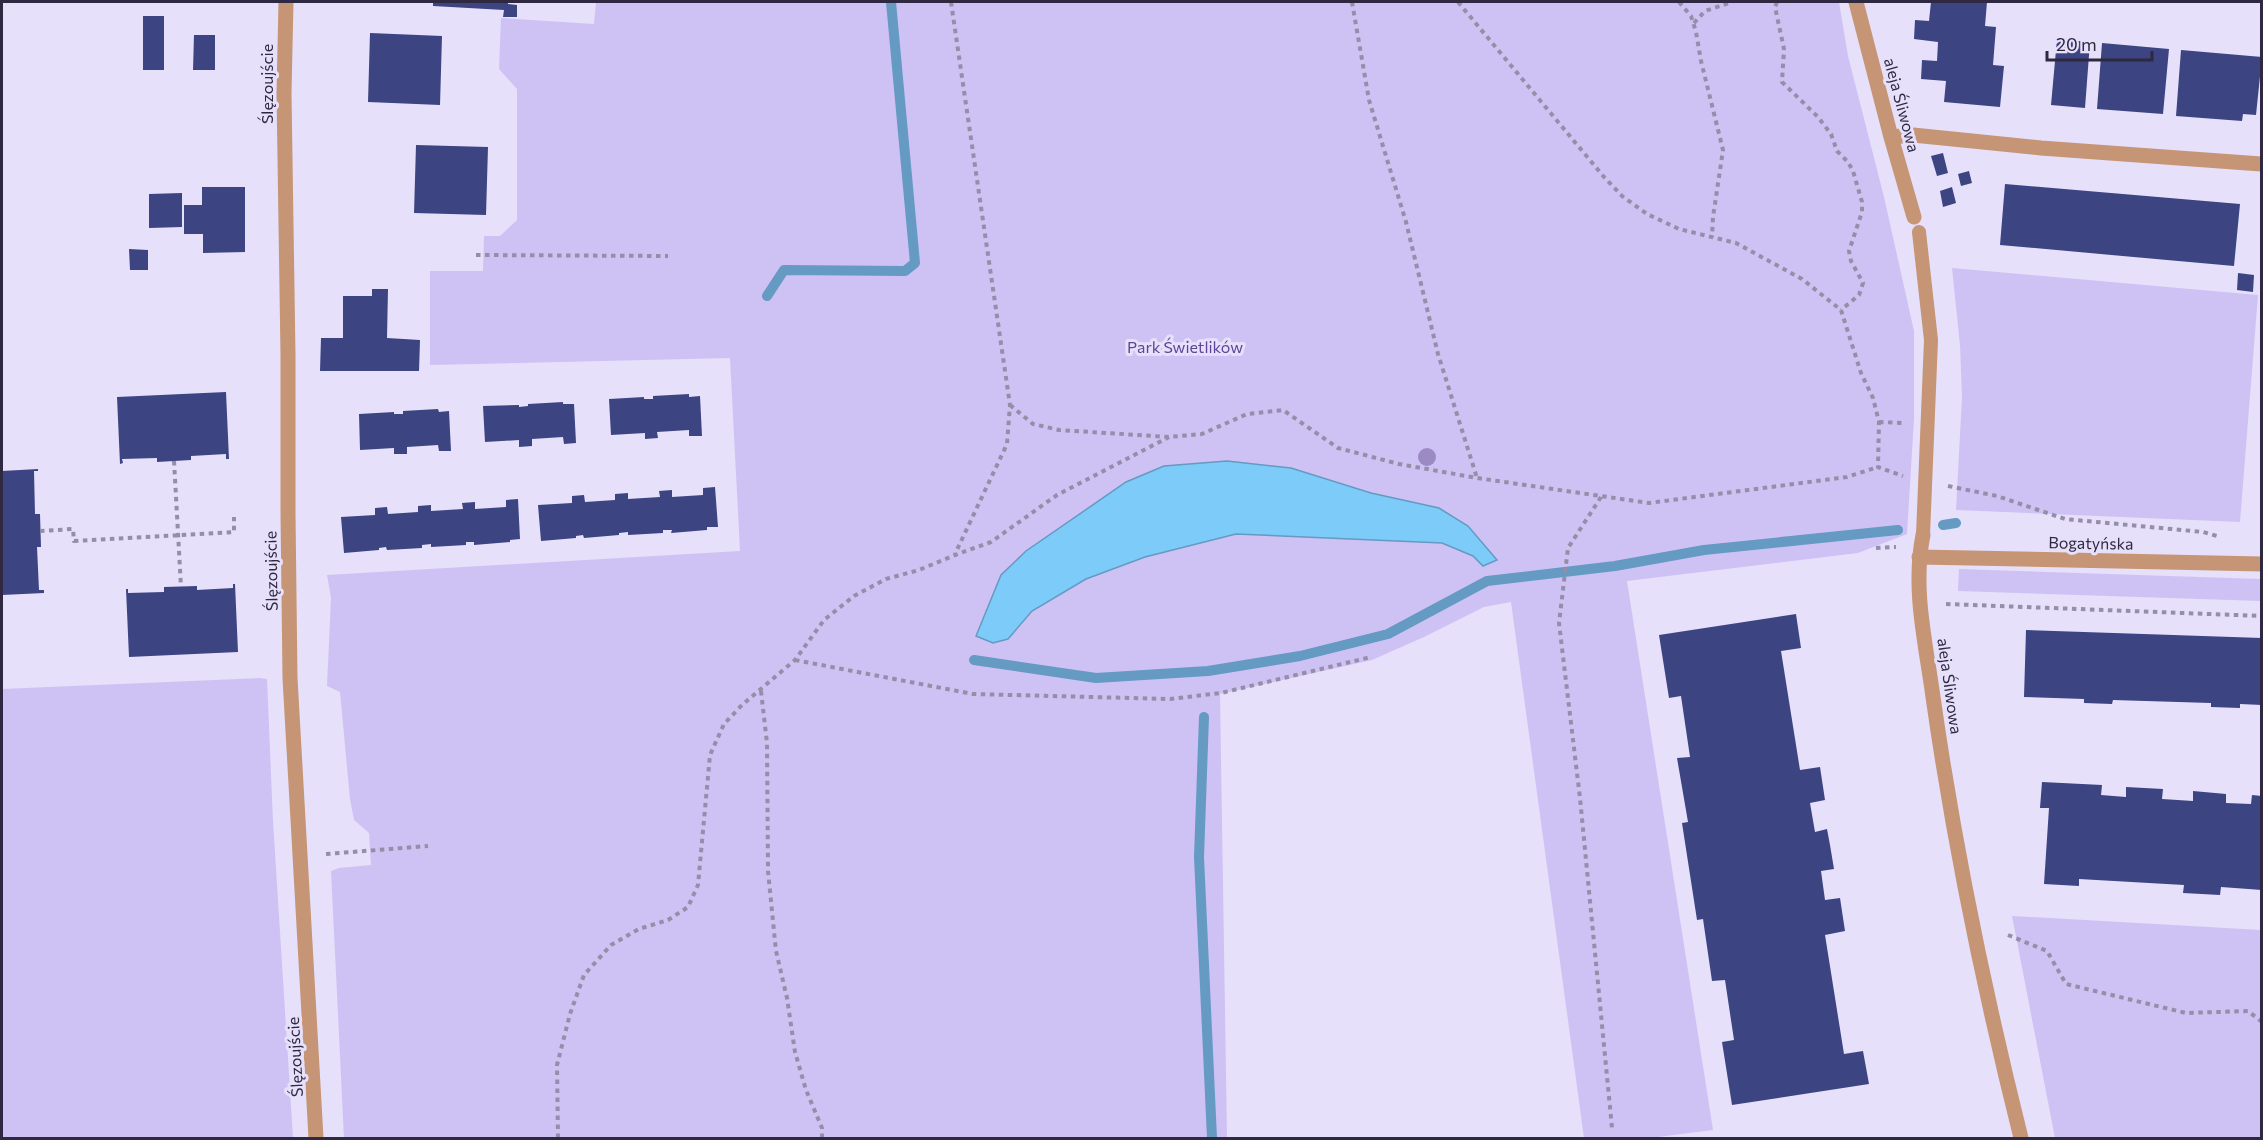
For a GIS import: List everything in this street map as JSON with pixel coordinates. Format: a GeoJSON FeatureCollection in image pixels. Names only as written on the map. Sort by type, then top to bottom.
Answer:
{"type":"FeatureCollection","features":[{"type":"Feature","properties":{"kind":"street","name":"Ślęzoujście"},"geometry":{"type":"LineString","coordinates":[[286,2],[284,93],[290,678],[316,1138]]}},
{"type":"Feature","properties":{"kind":"street","name":"aleja Śliwowa"},"geometry":{"type":"LineString","coordinates":[[1857,2],[1891,137],[1916,224]]}},
{"type":"Feature","properties":{"kind":"street"},"geometry":{"type":"LineString","coordinates":[[1891,137],[1913,135],[2041,148],[2261,164]]}},
{"type":"Feature","properties":{"kind":"street","name":"aleja Śliwowa"},"geometry":{"type":"LineString","coordinates":[[1923,535],[1919,557],[1920,604],[1953,822],[2003,1067],[2021,1138]]}},
{"type":"Feature","properties":{"kind":"street","name":"Bogatyńska"},"geometry":{"type":"LineString","coordinates":[[1919,557],[2262,564]]}},
{"type":"Feature","properties":{"kind":"lane","name":"aleja Śliwowa"},"geometry":{"type":"LineString","coordinates":[[1916,224],[1931,340],[1923,535]]}},
{"type":"Feature","properties":{"kind":"path"},"geometry":{"type":"LineString","coordinates":[[951,2],[1010,405],[1006,444],[955,555]]}},
{"type":"Feature","properties":{"kind":"path"},"geometry":{"type":"LineString","coordinates":[[1352,2],[1369,100],[1406,222],[1438,354],[1476,478]]}},
{"type":"Feature","properties":{"kind":"path"},"geometry":{"type":"LineString","coordinates":[[1458,2],[1622,196],[1647,214],[1679,229],[1736,243],[1802,279],[1841,310],[1861,373],[1873,398],[1880,422],[1878,467]]}},
{"type":"Feature","properties":{"kind":"path"},"geometry":{"type":"LineString","coordinates":[[1679,2],[1691,16],[1723,150],[1712,237]]}},
{"type":"Feature","properties":{"kind":"path"},"geometry":{"type":"LineString","coordinates":[[1693,24],[1705,11],[1732,2]]}},
{"type":"Feature","properties":{"kind":"path"},"geometry":{"type":"LineString","coordinates":[[1777,2],[1775,8],[1784,49],[1782,82],[1818,117],[1831,134],[1837,151],[1848,162],[1860,195],[1862,212],[1849,251],[1851,261],[1863,283],[1858,295],[1841,310]]}},
{"type":"Feature","properties":{"kind":"path"},"geometry":{"type":"LineString","coordinates":[[476,255],[668,256]]}},
{"type":"Feature","properties":{"kind":"path"},"geometry":{"type":"LineString","coordinates":[[1010,405],[1033,424],[1059,430],[1168,437],[1202,434],[1247,414],[1283,410],[1338,448],[1400,464],[1476,478],[1649,503],[1847,477],[1878,467],[1926,483],[1997,496],[2065,519],[2203,532],[2222,537]]}},
{"type":"Feature","properties":{"kind":"path"},"geometry":{"type":"LineString","coordinates":[[558,1138],[557,1065],[570,1014],[584,975],[610,945],[639,929],[668,920],[688,907],[698,885],[710,754],[724,724],[742,705],[795,660],[824,620],[854,596],[886,579],[919,570],[991,542],[1057,495],[1168,437]]}},
{"type":"Feature","properties":{"kind":"path"},"geometry":{"type":"LineString","coordinates":[[174,462],[181,587]]}},
{"type":"Feature","properties":{"kind":"path"},"geometry":{"type":"LineString","coordinates":[[1601,497],[1568,548],[1559,623],[1580,798],[1612,1128]]}},
{"type":"Feature","properties":{"kind":"path"},"geometry":{"type":"LineString","coordinates":[[40,531],[73,529],[74,541],[234,532],[234,517]]}},
{"type":"Feature","properties":{"kind":"path"},"geometry":{"type":"LineString","coordinates":[[1946,604],[2262,616]]}},
{"type":"Feature","properties":{"kind":"path"},"geometry":{"type":"LineString","coordinates":[[795,660],[973,694],[1170,699],[1221,693],[1371,657]]}},
{"type":"Feature","properties":{"kind":"path"},"geometry":{"type":"LineString","coordinates":[[761,691],[767,743],[768,871],[776,951],[787,998],[795,1052],[806,1090],[822,1128],[822,1138]]}},
{"type":"Feature","properties":{"kind":"path"},"geometry":{"type":"LineString","coordinates":[[301,855],[428,846]]}},
{"type":"Feature","properties":{"kind":"path"},"geometry":{"type":"LineString","coordinates":[[2008,934],[2047,951],[2066,984],[2186,1013],[2248,1011],[2262,1022]]}},
{"type":"Feature","properties":{"kind":"green space","name":"Park Świetlików"},"geometry":{"type":"Polygon","coordinates":[[[596,2],[1839,2],[1848,56],[1884,197],[1914,331],[1914,419],[1907,534],[1858,553],[1627,581],[1713,1130],[1650,1138],[1584,1138],[1511,602],[1484,607],[1372,660],[1220,694],[1227,1138],[344,1138],[331,871],[371,865],[369,833],[354,820],[350,799],[340,692],[327,686],[331,598],[327,575],[740,551],[730,358],[430,365],[430,271],[483,271],[484,236],[500,236],[517,220],[517,89],[499,69],[501,18],[594,24],[596,2]]]}},
{"type":"Feature","properties":{"kind":"green space"},"geometry":{"type":"Polygon","coordinates":[[[1952,268],[2258,295],[2240,522],[1956,510],[1962,397],[1960,345],[1952,268]]]}},
{"type":"Feature","properties":{"kind":"green space"},"geometry":{"type":"Polygon","coordinates":[[[1959,569],[2261,579],[2261,601],[1958,591],[1959,569]]]}},
{"type":"Feature","properties":{"kind":"green space"},"geometry":{"type":"Polygon","coordinates":[[[267,679],[273,821],[293,1138],[2,1138],[2,689],[267,679]]]}},
{"type":"Feature","properties":{"kind":"green space"},"geometry":{"type":"Polygon","coordinates":[[[2012,916],[2261,930],[2261,1138],[2055,1138],[2012,916]]]}},
{"type":"Feature","properties":{"kind":"water"},"geometry":{"type":"Polygon","coordinates":[[[1227,461],[1291,468],[1371,493],[1439,508],[1468,526],[1497,560],[1483,566],[1473,556],[1442,543],[1236,534],[1145,557],[1086,579],[1032,611],[1008,639],[993,643],[976,636],[1001,575],[1026,551],[1126,482],[1164,466],[1227,461]]]}},
{"type":"Feature","properties":{"kind":"building"},"geometry":{"type":"Polygon","coordinates":[[[433,2],[508,2],[508,4],[517,5],[517,17],[503,17],[504,10],[433,6],[433,2]]]}},
{"type":"Feature","properties":{"kind":"building"},"geometry":{"type":"Polygon","coordinates":[[[1931,2],[1987,2],[1985,26],[1996,27],[1993,65],[2004,66],[2000,107],[1944,102],[1946,81],[1921,79],[1922,60],[1937,61],[1938,42],[1914,39],[1915,20],[1929,21],[1931,2]]]}},
{"type":"Feature","properties":{"kind":"building"},"geometry":{"type":"Polygon","coordinates":[[[143,16],[164,16],[164,70],[143,70],[143,16]]]}},
{"type":"Feature","properties":{"kind":"building"},"geometry":{"type":"Polygon","coordinates":[[[370,33],[442,36],[440,105],[368,102],[370,33]]]}},
{"type":"Feature","properties":{"kind":"building"},"geometry":{"type":"Polygon","coordinates":[[[194,35],[215,35],[215,70],[193,70],[194,35]]]}},
{"type":"Feature","properties":{"kind":"building"},"geometry":{"type":"Polygon","coordinates":[[[2057,39],[2090,42],[2085,108],[2051,105],[2057,39]]]}},
{"type":"Feature","properties":{"kind":"building"},"geometry":{"type":"Polygon","coordinates":[[[2102,43],[2169,49],[2163,114],[2097,109],[2102,43]]]}},
{"type":"Feature","properties":{"kind":"building"},"geometry":{"type":"Polygon","coordinates":[[[2181,50],[2262,57],[2256,115],[2243,114],[2242,121],[2176,116],[2181,50]]]}},
{"type":"Feature","properties":{"kind":"building"},"geometry":{"type":"Polygon","coordinates":[[[416,145],[488,147],[486,215],[414,213],[416,145]]]}},
{"type":"Feature","properties":{"kind":"building"},"geometry":{"type":"Polygon","coordinates":[[[1943,153],[1948,173],[1937,176],[1931,156],[1943,153]]]}},
{"type":"Feature","properties":{"kind":"building"},"geometry":{"type":"Polygon","coordinates":[[[1969,171],[1972,183],[1961,186],[1958,174],[1969,171]]]}},
{"type":"Feature","properties":{"kind":"building"},"geometry":{"type":"Polygon","coordinates":[[[2005,184],[2240,204],[2234,266],[2000,245],[2005,184]]]}},
{"type":"Feature","properties":{"kind":"building"},"geometry":{"type":"Polygon","coordinates":[[[202,187],[245,187],[245,252],[203,253],[203,234],[184,234],[184,205],[202,205],[202,187]]]}},
{"type":"Feature","properties":{"kind":"building"},"geometry":{"type":"Polygon","coordinates":[[[1952,187],[1956,203],[1943,207],[1940,191],[1952,187]]]}},
{"type":"Feature","properties":{"kind":"building"},"geometry":{"type":"Polygon","coordinates":[[[182,193],[182,227],[149,228],[149,194],[182,193]]]}},
{"type":"Feature","properties":{"kind":"building"},"geometry":{"type":"Polygon","coordinates":[[[129,249],[148,250],[148,270],[130,270],[129,249]]]}},
{"type":"Feature","properties":{"kind":"building"},"geometry":{"type":"Polygon","coordinates":[[[2238,273],[2254,275],[2253,292],[2237,290],[2238,273]]]}},
{"type":"Feature","properties":{"kind":"building"},"geometry":{"type":"Polygon","coordinates":[[[372,289],[388,289],[387,338],[420,340],[419,371],[320,371],[321,338],[343,338],[343,296],[372,296],[372,289]]]}},
{"type":"Feature","properties":{"kind":"building"},"geometry":{"type":"Polygon","coordinates":[[[226,392],[229,459],[226,459],[226,454],[191,456],[191,460],[157,462],[157,458],[122,459],[123,463],[120,464],[117,397],[226,392]]]}},
{"type":"Feature","properties":{"kind":"building"},"geometry":{"type":"Polygon","coordinates":[[[689,394],[689,397],[700,396],[702,436],[689,436],[689,430],[657,432],[658,438],[645,439],[645,433],[611,435],[609,399],[644,397],[644,399],[653,399],[653,396],[689,394]]]}},
{"type":"Feature","properties":{"kind":"building"},"geometry":{"type":"Polygon","coordinates":[[[563,402],[563,404],[574,404],[576,443],[564,444],[563,437],[532,439],[532,446],[519,447],[519,440],[485,442],[483,406],[519,405],[519,407],[528,406],[528,404],[563,402]]]}},
{"type":"Feature","properties":{"kind":"building"},"geometry":{"type":"Polygon","coordinates":[[[438,409],[439,412],[449,411],[451,451],[439,451],[438,445],[407,447],[407,454],[394,454],[394,448],[360,450],[359,414],[394,412],[394,414],[403,414],[403,411],[438,409]]]}},
{"type":"Feature","properties":{"kind":"building"},"geometry":{"type":"Polygon","coordinates":[[[38,469],[34,471],[35,514],[40,514],[41,547],[37,547],[39,590],[44,590],[44,593],[2,595],[2,471],[38,469]]]}},
{"type":"Feature","properties":{"kind":"building"},"geometry":{"type":"Polygon","coordinates":[[[715,487],[718,527],[671,533],[672,530],[663,530],[663,533],[628,535],[628,532],[584,538],[583,535],[576,536],[576,538],[541,541],[538,505],[572,503],[572,496],[584,495],[585,502],[615,500],[615,494],[628,493],[628,499],[660,497],[659,491],[672,490],[672,497],[703,495],[703,488],[715,487]]]}},
{"type":"Feature","properties":{"kind":"building"},"geometry":{"type":"Polygon","coordinates":[[[518,499],[520,539],[474,545],[474,542],[466,542],[466,545],[431,547],[431,544],[422,545],[422,548],[387,550],[386,547],[379,548],[379,550],[344,553],[341,517],[375,515],[375,508],[387,507],[388,514],[418,512],[418,506],[431,505],[431,511],[463,509],[462,503],[475,502],[475,509],[506,507],[506,500],[518,499]]]}},
{"type":"Feature","properties":{"kind":"building"},"geometry":{"type":"Polygon","coordinates":[[[235,584],[238,652],[129,657],[126,589],[128,593],[164,592],[164,587],[197,586],[197,590],[233,588],[235,584]]]}},
{"type":"Feature","properties":{"kind":"building"},"geometry":{"type":"Polygon","coordinates":[[[1796,614],[1801,648],[1781,651],[1800,770],[1820,767],[1825,800],[1810,803],[1815,832],[1827,829],[1834,869],[1821,871],[1825,900],[1840,898],[1845,931],[1825,935],[1844,1054],[1863,1051],[1869,1084],[1732,1105],[1722,1042],[1734,1040],[1725,980],[1712,981],[1703,919],[1697,920],[1682,823],[1688,822],[1677,758],[1690,757],[1681,696],[1669,698],[1659,635],[1796,614]]]}},
{"type":"Feature","properties":{"kind":"building"},"geometry":{"type":"Polygon","coordinates":[[[2026,630],[2262,638],[2262,705],[2240,704],[2240,708],[2211,707],[2211,703],[2113,700],[2112,704],[2084,703],[2084,699],[2024,697],[2026,630]]]}},
{"type":"Feature","properties":{"kind":"building"},"geometry":{"type":"Polygon","coordinates":[[[2042,782],[2102,785],[2101,795],[2126,797],[2126,787],[2163,789],[2162,799],[2193,801],[2193,791],[2226,794],[2226,803],[2251,804],[2252,795],[2262,796],[2262,890],[2221,887],[2220,895],[2183,893],[2184,885],[2079,879],[2079,886],[2044,884],[2049,808],[2040,808],[2042,782]]]}},
{"type":"Feature","properties":{"kind":"waterway"},"geometry":{"type":"LineString","coordinates":[[767,296],[784,270],[905,271],[915,263],[891,2]]}},
{"type":"Feature","properties":{"kind":"waterway"},"geometry":{"type":"LineString","coordinates":[[1943,525],[1956,523]]}},
{"type":"Feature","properties":{"kind":"waterway"},"geometry":{"type":"LineString","coordinates":[[974,660],[1096,678],[1208,671],[1300,656],[1388,634],[1487,581],[1615,566],[1704,550],[1898,530]]}},
{"type":"Feature","properties":{"kind":"waterway"},"geometry":{"type":"LineString","coordinates":[[1204,717],[1199,857],[1212,1138]]}}]}
